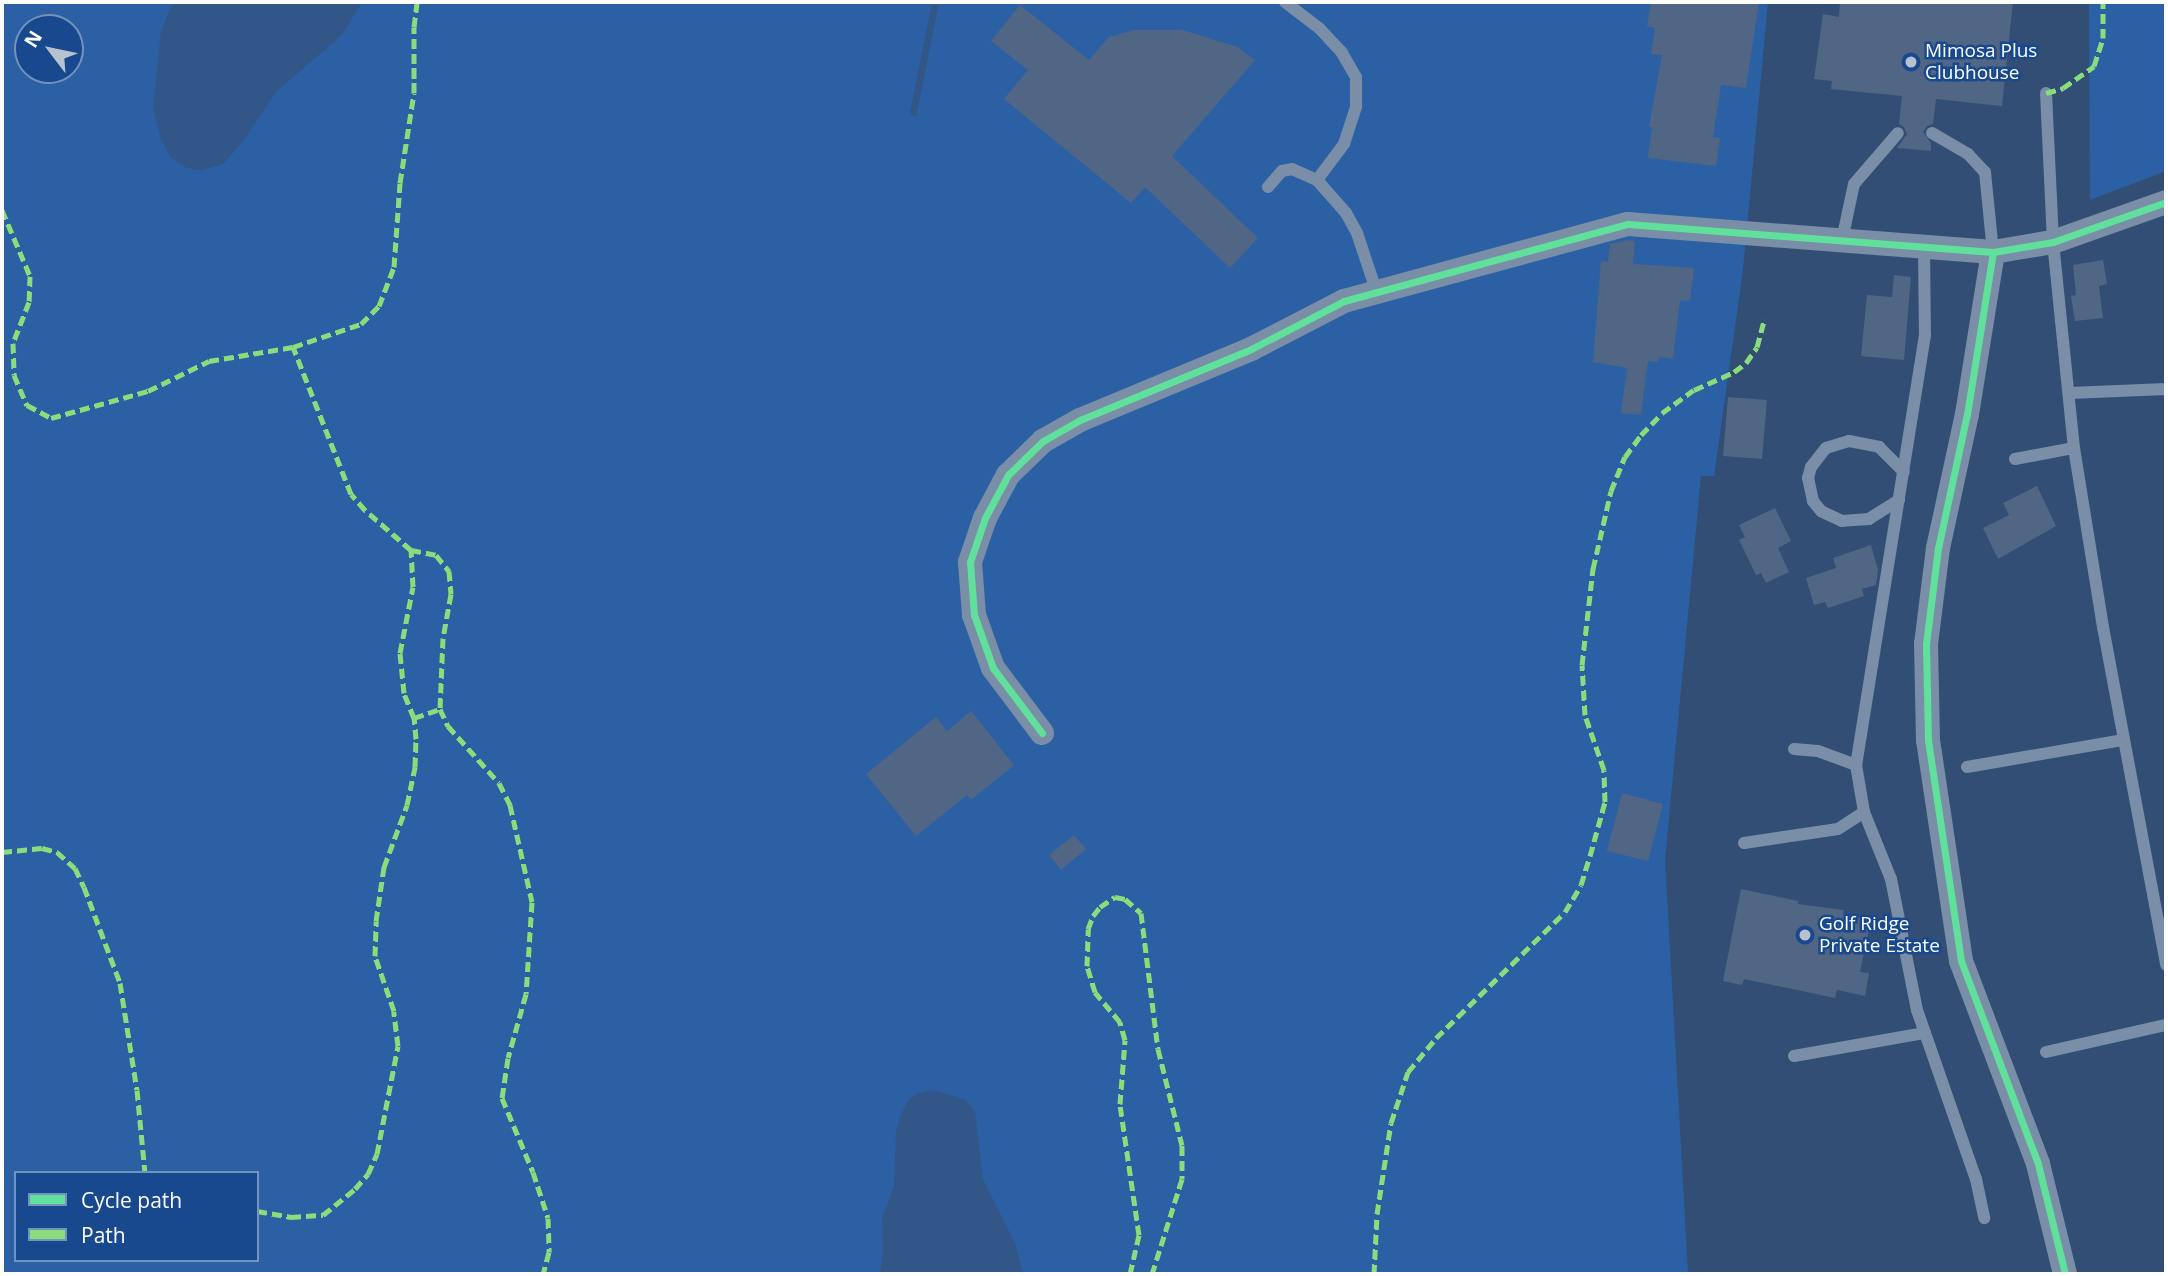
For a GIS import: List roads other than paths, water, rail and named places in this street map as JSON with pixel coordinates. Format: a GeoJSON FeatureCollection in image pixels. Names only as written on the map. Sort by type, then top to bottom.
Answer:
{"type":"FeatureCollection","features":[{"type":"Feature","properties":{"kind":"street"},"geometry":{"type":"LineString","coordinates":[[1042,733],[993,668],[974,615],[970,562],[985,518],[1008,475],[1043,440],[1080,420],[1251,349],[1343,301],[1628,224],[1993,252],[2053,242],[2166,202]]}},
{"type":"Feature","properties":{"kind":"street"},"geometry":{"type":"LineString","coordinates":[[1993,252],[1967,414],[1938,548],[1926,644],[1928,740],[1961,961],[2038,1164],[2065,1274]]}},
{"type":"Feature","properties":{"kind":"lane"},"geometry":{"type":"LineString","coordinates":[[1285,2],[1320,29],[1342,53],[1356,77],[1356,107],[1344,144],[1317,180]]}},
{"type":"Feature","properties":{"kind":"lane"},"geometry":{"type":"LineString","coordinates":[[2046,93],[2053,242],[2074,448],[2166,964]]}},
{"type":"Feature","properties":{"kind":"lane"},"geometry":{"type":"LineString","coordinates":[[1842,240],[1854,184],[1898,133]]}},
{"type":"Feature","properties":{"kind":"lane"},"geometry":{"type":"LineString","coordinates":[[1932,133],[1968,154],[1985,172],[1993,252]]}},
{"type":"Feature","properties":{"kind":"lane"},"geometry":{"type":"LineString","coordinates":[[1268,187],[1282,171],[1292,169],[1317,180],[1346,213],[1357,233],[1376,290]]}},
{"type":"Feature","properties":{"kind":"lane"},"geometry":{"type":"LineString","coordinates":[[1924,247],[1926,335],[1856,765],[1864,812],[1891,879],[1917,1010],[1972,1168],[1984,1218]]}},
{"type":"Feature","properties":{"kind":"lane"},"geometry":{"type":"LineString","coordinates":[[2070,393],[2166,389]]}},
{"type":"Feature","properties":{"kind":"lane"},"geometry":{"type":"LineString","coordinates":[[1899,500],[1869,519],[1842,521],[1821,511],[1813,501],[1808,478],[1811,467],[1826,448],[1849,441],[1879,447],[1904,472]]}},
{"type":"Feature","properties":{"kind":"lane"},"geometry":{"type":"LineString","coordinates":[[2015,459],[2074,448]]}},
{"type":"Feature","properties":{"kind":"lane"},"geometry":{"type":"LineString","coordinates":[[1967,767],[2124,740]]}},
{"type":"Feature","properties":{"kind":"lane"},"geometry":{"type":"LineString","coordinates":[[1794,750],[1818,751],[1856,765]]}},
{"type":"Feature","properties":{"kind":"lane"},"geometry":{"type":"LineString","coordinates":[[1744,843],[1838,829],[1864,812]]}},
{"type":"Feature","properties":{"kind":"lane"},"geometry":{"type":"LineString","coordinates":[[2046,1052],[2166,1025]]}},
{"type":"Feature","properties":{"kind":"lane"},"geometry":{"type":"LineString","coordinates":[[1794,1056],[1925,1034]]}},
{"type":"Feature","properties":{"kind":"waterway"},"geometry":{"type":"LineString","coordinates":[[913,112],[935,2]]}},
{"type":"Feature","properties":{"kind":"place","name":"Mimosa Plus Clubhouse"},"geometry":{"type":"Point","coordinates":[1911,62]}},
{"type":"Feature","properties":{"kind":"place","name":"Golf Ridge Private Estate"},"geometry":{"type":"Point","coordinates":[1805,935]}}]}
